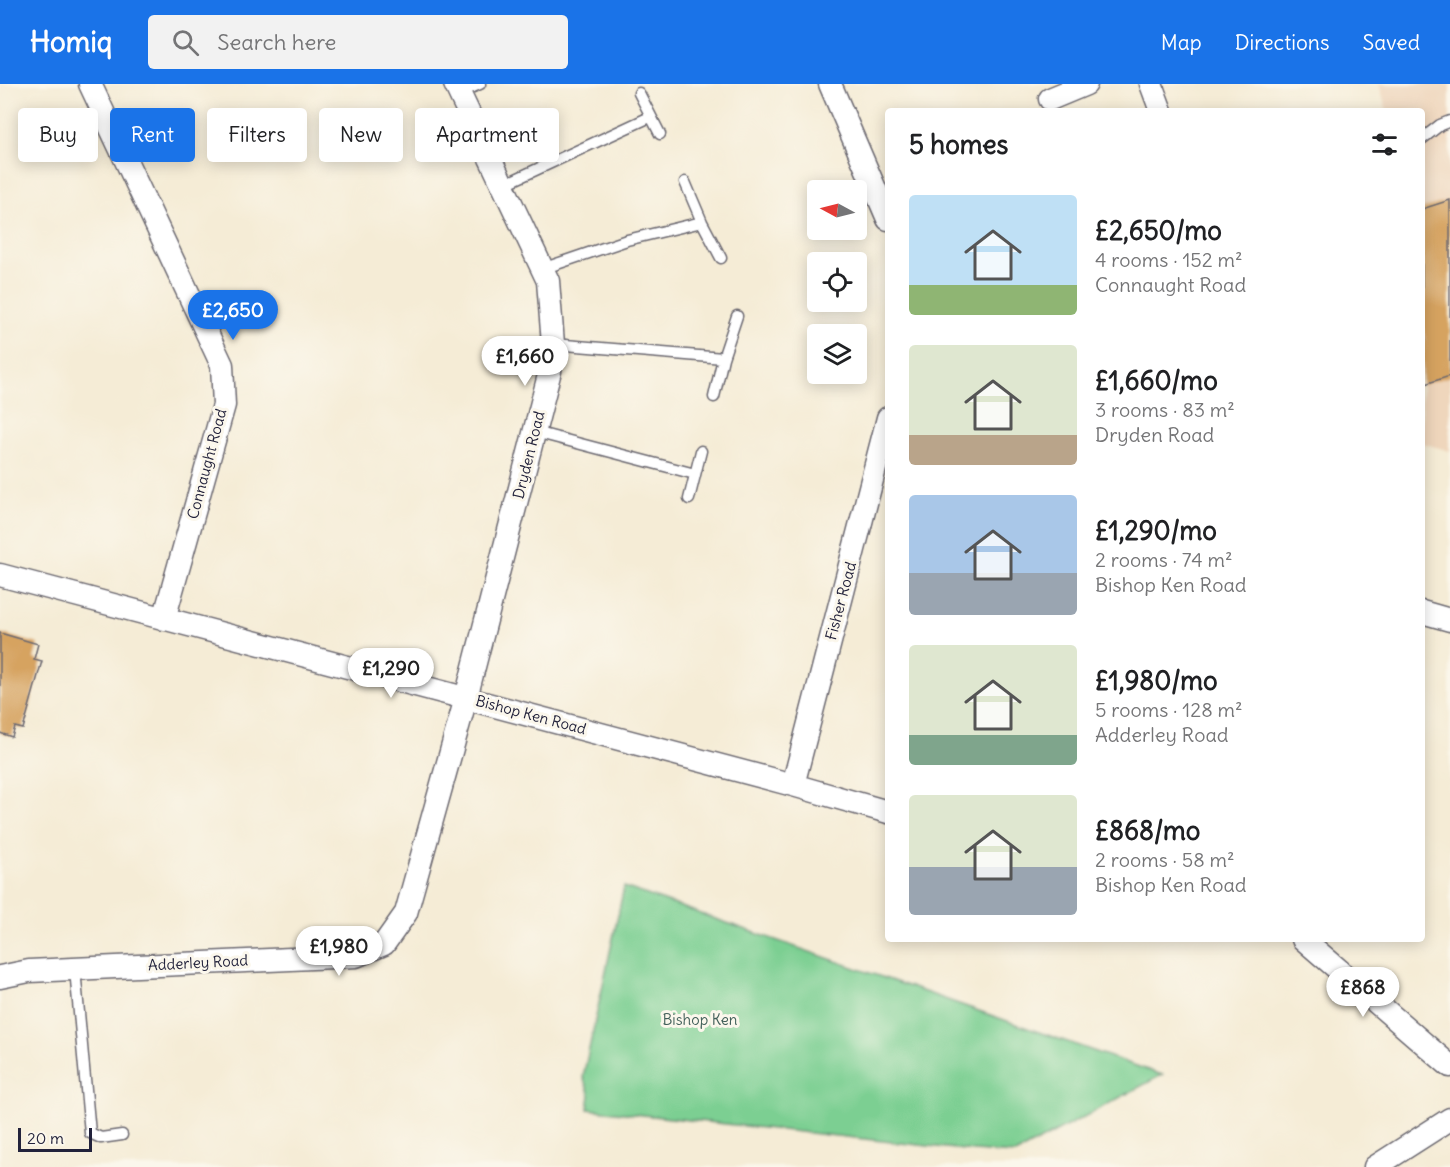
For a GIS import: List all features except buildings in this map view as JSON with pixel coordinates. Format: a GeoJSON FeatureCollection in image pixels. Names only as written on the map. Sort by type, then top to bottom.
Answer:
{"type":"FeatureCollection","features":[{"type":"Feature","properties":{"kind":"street","name":"Connaught Road"},"geometry":{"type":"LineString","coordinates":[[90,84],[222,365],[225,405],[164,619]]}},
{"type":"Feature","properties":{"kind":"street"},"geometry":{"type":"LineString","coordinates":[[830,84],[885,212]]}},
{"type":"Feature","properties":{"kind":"street"},"geometry":{"type":"LineString","coordinates":[[1050,99],[1086,84]]}},
{"type":"Feature","properties":{"kind":"street"},"geometry":{"type":"LineString","coordinates":[[1151,84],[1160,108]]}},
{"type":"Feature","properties":{"kind":"street","name":"Dryden Road"},"geometry":{"type":"LineString","coordinates":[[465,87],[503,185],[548,281],[553,344],[550,371],[466,698]]}},
{"type":"Feature","properties":{"kind":"street","name":"Fisher Road"},"geometry":{"type":"LineString","coordinates":[[793,784],[883,460],[885,443]]}},
{"type":"Feature","properties":{"kind":"street","name":"Bishop Ken Road"},"geometry":{"type":"LineString","coordinates":[[0,575],[793,784],[885,811]]}},
{"type":"Feature","properties":{"kind":"street"},"geometry":{"type":"LineString","coordinates":[[1425,613],[1450,620]]}},
{"type":"Feature","properties":{"kind":"street","name":"Adderley Road"},"geometry":{"type":"LineString","coordinates":[[0,977],[29,971],[356,956],[384,944],[406,913],[466,698]]}},
{"type":"Feature","properties":{"kind":"street"},"geometry":{"type":"LineString","coordinates":[[1306,942],[1450,1066]]}},
{"type":"Feature","properties":{"kind":"street"},"geometry":{"type":"LineString","coordinates":[[1375,1167],[1450,1119]]}},
{"type":"Feature","properties":{"kind":"lane"},"geometry":{"type":"LineString","coordinates":[[639,93],[660,134]]}},
{"type":"Feature","properties":{"kind":"lane"},"geometry":{"type":"LineString","coordinates":[[503,185],[650,117]]}},
{"type":"Feature","properties":{"kind":"lane"},"geometry":{"type":"LineString","coordinates":[[1425,137],[1440,125],[1450,121]]}},
{"type":"Feature","properties":{"kind":"lane"},"geometry":{"type":"LineString","coordinates":[[685,182],[721,258]]}},
{"type":"Feature","properties":{"kind":"lane"},"geometry":{"type":"LineString","coordinates":[[542,269],[627,240],[702,222]]}},
{"type":"Feature","properties":{"kind":"lane"},"geometry":{"type":"LineString","coordinates":[[714,397],[723,358],[737,316]]}},
{"type":"Feature","properties":{"kind":"lane"},"geometry":{"type":"LineString","coordinates":[[553,344],[723,358]]}},
{"type":"Feature","properties":{"kind":"lane"},"geometry":{"type":"LineString","coordinates":[[535,432],[695,474]]}},
{"type":"Feature","properties":{"kind":"lane"},"geometry":{"type":"LineString","coordinates":[[689,499],[701,451]]}},
{"type":"Feature","properties":{"kind":"lane"},"geometry":{"type":"LineString","coordinates":[[75,969],[90,1133],[101,1138],[122,1135]]}},
{"type":"Feature","properties":{"kind":"shaded area"},"geometry":{"type":"Polygon","coordinates":[[[1379,84],[1450,84],[1450,451],[1425,444],[1425,108],[1386,108],[1379,84]]]}},
{"type":"Feature","properties":{"kind":"green space","name":"Bishop Ken"},"geometry":{"type":"Polygon","coordinates":[[[624,887],[1162,1075],[1015,1154],[588,1109],[590,1095],[583,1077],[624,887]]]}}]}
